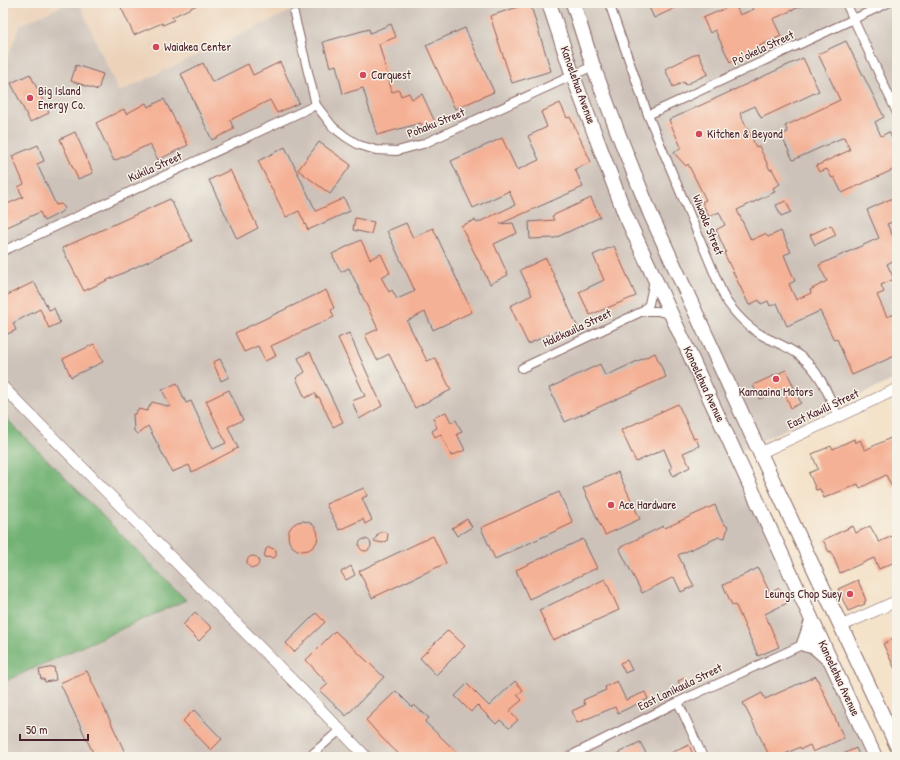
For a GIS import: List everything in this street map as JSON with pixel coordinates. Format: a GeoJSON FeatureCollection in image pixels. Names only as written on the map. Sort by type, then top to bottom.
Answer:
{"type":"FeatureCollection","features":[{"type":"Feature","properties":{"kind":"highway","name":"Kanoelehua Avenue"},"geometry":{"type":"LineString","coordinates":[[549,3],[573,76],[625,214],[875,757]]}},
{"type":"Feature","properties":{"kind":"highway","name":"Kanoelehua Avenue"},"geometry":{"type":"LineString","coordinates":[[573,3],[593,66],[650,212],[760,453],[897,746]]}},
{"type":"Feature","properties":{"kind":"highway"},"geometry":{"type":"LineString","coordinates":[[728,436],[736,445],[747,452],[760,453]]}},
{"type":"Feature","properties":{"kind":"highway"},"geometry":{"type":"LineString","coordinates":[[750,484],[749,471],[754,459],[760,453]]}},
{"type":"Feature","properties":{"kind":"highway"},"geometry":{"type":"LineString","coordinates":[[812,621],[804,644],[822,651],[832,665]]}},
{"type":"Feature","properties":{"kind":"street","name":"Wiwoole Street"},"geometry":{"type":"LineString","coordinates":[[609,3],[648,115],[725,299],[732,310],[753,330],[788,347],[812,367],[821,379],[838,416]]}},
{"type":"Feature","properties":{"kind":"street"},"geometry":{"type":"LineString","coordinates":[[846,3],[897,113]]}},
{"type":"Feature","properties":{"kind":"street","name":"Po‘okela Street"},"geometry":{"type":"LineString","coordinates":[[648,115],[888,3]]}},
{"type":"Feature","properties":{"kind":"street","name":"Pohaku Street"},"geometry":{"type":"LineString","coordinates":[[294,14],[316,105],[333,127],[346,137],[359,145],[376,150],[397,151],[423,144],[593,66]]}},
{"type":"Feature","properties":{"kind":"street","name":"Kukila Street"},"geometry":{"type":"LineString","coordinates":[[3,251],[316,105]]}},
{"type":"Feature","properties":{"kind":"street"},"geometry":{"type":"LineString","coordinates":[[643,311],[649,304],[655,279]]}},
{"type":"Feature","properties":{"kind":"street","name":"Halekauila Street"},"geometry":{"type":"LineString","coordinates":[[522,368],[643,311],[658,311],[672,315]]}},
{"type":"Feature","properties":{"kind":"street"},"geometry":{"type":"LineString","coordinates":[[3,387],[366,757]]}},
{"type":"Feature","properties":{"kind":"street","name":"East Kawili Street"},"geometry":{"type":"LineString","coordinates":[[760,453],[897,389]]}},
{"type":"Feature","properties":{"kind":"street"},"geometry":{"type":"LineString","coordinates":[[841,626],[897,601]]}},
{"type":"Feature","properties":{"kind":"street","name":"East Lanikaula Street"},"geometry":{"type":"LineString","coordinates":[[568,757],[678,702],[804,644]]}},
{"type":"Feature","properties":{"kind":"street"},"geometry":{"type":"LineString","coordinates":[[678,702],[703,757]]}},
{"type":"Feature","properties":{"kind":"street"},"geometry":{"type":"LineString","coordinates":[[309,757],[340,730]]}},
{"type":"Feature","properties":{"kind":"shaded area"},"geometry":{"type":"Polygon","coordinates":[[[3,3],[68,3],[20,25],[3,69],[3,3]]]}},
{"type":"Feature","properties":{"kind":"shaded area"},"geometry":{"type":"Polygon","coordinates":[[[68,3],[79,3],[119,92],[308,3],[897,3],[897,378],[732,454],[870,757],[3,757],[3,682],[185,600],[3,415],[3,69],[20,25],[68,3]]]}},
{"type":"Feature","properties":{"kind":"shaded area","name":"Waiakea Center"},"geometry":{"type":"Polygon","coordinates":[[[79,3],[308,3],[119,92],[79,3]]]}},
{"type":"Feature","properties":{"kind":"green space"},"geometry":{"type":"Polygon","coordinates":[[[3,415],[186,600],[3,682],[3,415]]]}},
{"type":"Feature","properties":{"kind":"building"},"geometry":{"type":"Polygon","coordinates":[[[119,3],[201,3],[172,17],[174,20],[163,25],[162,23],[134,35],[119,3]]]}},
{"type":"Feature","properties":{"kind":"building"},"geometry":{"type":"Polygon","coordinates":[[[530,3],[551,71],[512,83],[490,16],[530,3]]]}},
{"type":"Feature","properties":{"kind":"building"},"geometry":{"type":"Polygon","coordinates":[[[647,3],[686,3],[654,18],[647,3]]]}},
{"type":"Feature","properties":{"kind":"building"},"geometry":{"type":"Polygon","coordinates":[[[751,3],[808,3],[773,19],[781,36],[730,62],[715,30],[710,33],[703,18],[735,4],[740,15],[754,9],[751,3]]]}},
{"type":"Feature","properties":{"kind":"building"},"geometry":{"type":"Polygon","coordinates":[[[391,24],[396,37],[379,44],[392,92],[399,90],[401,96],[409,93],[412,99],[422,94],[436,124],[424,129],[421,123],[377,135],[363,88],[343,94],[336,65],[330,67],[323,42],[369,29],[370,33],[391,24]]]}},
{"type":"Feature","properties":{"kind":"building"},"geometry":{"type":"Polygon","coordinates":[[[465,28],[494,92],[455,109],[426,45],[465,28]]]}},
{"type":"Feature","properties":{"kind":"building"},"geometry":{"type":"Polygon","coordinates":[[[846,41],[884,117],[875,122],[881,136],[889,132],[897,148],[897,168],[842,193],[834,177],[832,178],[827,169],[819,172],[816,166],[850,150],[844,137],[793,160],[781,135],[788,132],[785,126],[840,100],[818,54],[846,41]]]}},
{"type":"Feature","properties":{"kind":"building"},"geometry":{"type":"Polygon","coordinates":[[[698,53],[708,74],[685,85],[684,82],[673,87],[665,69],[698,53]]]}},
{"type":"Feature","properties":{"kind":"building"},"geometry":{"type":"Polygon","coordinates":[[[803,58],[819,91],[761,118],[755,106],[740,113],[756,147],[759,146],[770,170],[772,169],[780,184],[773,188],[775,192],[737,210],[751,240],[765,234],[768,237],[781,231],[791,252],[784,255],[795,281],[789,284],[796,300],[811,293],[810,290],[827,281],[819,265],[879,238],[867,210],[897,196],[897,220],[887,224],[897,245],[897,259],[887,264],[894,279],[881,285],[884,292],[877,295],[887,317],[897,313],[897,355],[852,375],[837,339],[834,340],[820,311],[787,326],[777,303],[770,306],[768,301],[761,304],[759,300],[749,305],[724,253],[726,252],[716,230],[725,225],[719,212],[709,217],[702,202],[706,200],[688,164],[686,166],[674,153],[681,147],[669,120],[803,58]]]}},
{"type":"Feature","properties":{"kind":"building"},"geometry":{"type":"Polygon","coordinates":[[[280,62],[299,103],[277,113],[270,100],[230,120],[234,129],[212,140],[181,74],[203,63],[212,82],[248,64],[253,75],[280,62]]]}},
{"type":"Feature","properties":{"kind":"building"},"geometry":{"type":"Polygon","coordinates":[[[76,65],[103,74],[98,90],[71,81],[76,65]]]}},
{"type":"Feature","properties":{"kind":"building","name":"Big Island Energy Co."},"geometry":{"type":"Polygon","coordinates":[[[30,74],[49,113],[30,122],[11,83],[30,74]]]}},
{"type":"Feature","properties":{"kind":"building"},"geometry":{"type":"Polygon","coordinates":[[[164,99],[188,145],[158,160],[150,144],[114,161],[96,123],[124,109],[126,114],[146,103],[148,107],[164,99]]]}},
{"type":"Feature","properties":{"kind":"building"},"geometry":{"type":"Polygon","coordinates":[[[560,103],[567,118],[570,117],[591,162],[575,169],[583,187],[500,224],[513,223],[517,233],[494,244],[508,275],[490,284],[461,226],[475,220],[477,223],[515,205],[509,191],[473,208],[451,161],[502,138],[517,170],[539,160],[528,136],[547,127],[541,112],[560,103]]]}},
{"type":"Feature","properties":{"kind":"building"},"geometry":{"type":"Polygon","coordinates":[[[75,132],[93,173],[78,179],[60,139],[75,132]]]}},
{"type":"Feature","properties":{"kind":"building"},"geometry":{"type":"Polygon","coordinates":[[[319,142],[351,165],[330,194],[298,170],[319,142]]]}},
{"type":"Feature","properties":{"kind":"building"},"geometry":{"type":"Polygon","coordinates":[[[38,145],[44,161],[37,164],[56,205],[61,204],[65,208],[60,213],[44,221],[40,212],[3,229],[3,206],[23,197],[18,187],[24,184],[12,156],[38,145]]]}},
{"type":"Feature","properties":{"kind":"building"},"geometry":{"type":"Polygon","coordinates":[[[285,147],[316,211],[344,198],[350,211],[308,230],[299,211],[286,217],[258,161],[285,147]]]}},
{"type":"Feature","properties":{"kind":"building"},"geometry":{"type":"Polygon","coordinates":[[[230,170],[258,228],[237,239],[209,180],[230,170]]]}},
{"type":"Feature","properties":{"kind":"building"},"geometry":{"type":"Polygon","coordinates":[[[591,198],[600,217],[555,238],[530,239],[529,222],[554,220],[552,216],[591,198]]]}},
{"type":"Feature","properties":{"kind":"building"},"geometry":{"type":"Polygon","coordinates":[[[170,199],[192,241],[84,291],[62,248],[170,199]]]}},
{"type":"Feature","properties":{"kind":"building"},"geometry":{"type":"Polygon","coordinates":[[[786,201],[791,212],[781,216],[776,205],[786,201]]]}},
{"type":"Feature","properties":{"kind":"building"},"geometry":{"type":"Polygon","coordinates":[[[355,218],[374,222],[371,234],[353,230],[355,218]]]}},
{"type":"Feature","properties":{"kind":"building"},"geometry":{"type":"Polygon","coordinates":[[[406,223],[413,238],[433,228],[472,312],[433,330],[425,312],[407,321],[427,361],[435,358],[451,390],[415,408],[389,354],[377,360],[365,335],[378,329],[349,268],[341,272],[332,254],[361,240],[370,259],[381,254],[390,273],[381,277],[389,292],[392,290],[397,299],[415,291],[387,231],[406,223]]]}},
{"type":"Feature","properties":{"kind":"building"},"geometry":{"type":"Polygon","coordinates":[[[831,225],[836,235],[815,245],[810,235],[831,225]]]}},
{"type":"Feature","properties":{"kind":"building"},"geometry":{"type":"Polygon","coordinates":[[[614,246],[636,296],[590,315],[579,292],[604,280],[593,255],[614,246]]]}},
{"type":"Feature","properties":{"kind":"building"},"geometry":{"type":"Polygon","coordinates":[[[546,258],[579,330],[562,338],[559,330],[528,344],[510,306],[532,295],[520,270],[546,258]]]}},
{"type":"Feature","properties":{"kind":"building"},"geometry":{"type":"Polygon","coordinates":[[[34,282],[49,310],[54,308],[60,323],[49,328],[40,309],[13,323],[16,330],[3,336],[3,297],[34,282]]]}},
{"type":"Feature","properties":{"kind":"building"},"geometry":{"type":"Polygon","coordinates":[[[326,290],[334,308],[331,310],[334,317],[271,346],[276,356],[265,361],[258,346],[244,352],[235,333],[326,290]]]}},
{"type":"Feature","properties":{"kind":"building"},"geometry":{"type":"Polygon","coordinates":[[[349,333],[382,406],[359,419],[352,401],[365,396],[338,338],[349,333]]]}},
{"type":"Feature","properties":{"kind":"building"},"geometry":{"type":"Polygon","coordinates":[[[94,344],[103,362],[71,377],[63,359],[94,344]]]}},
{"type":"Feature","properties":{"kind":"building"},"geometry":{"type":"Polygon","coordinates":[[[310,352],[343,422],[333,427],[319,397],[317,398],[315,393],[305,398],[296,378],[305,372],[298,358],[310,352]]]}},
{"type":"Feature","properties":{"kind":"building"},"geometry":{"type":"Polygon","coordinates":[[[655,353],[666,377],[565,422],[549,388],[600,364],[605,376],[655,353]]]}},
{"type":"Feature","properties":{"kind":"building"},"geometry":{"type":"Polygon","coordinates":[[[220,359],[229,377],[221,381],[213,362],[220,359]]]}},
{"type":"Feature","properties":{"kind":"building"},"geometry":{"type":"Polygon","coordinates":[[[786,370],[801,403],[791,408],[783,389],[759,399],[753,385],[786,370]]]}},
{"type":"Feature","properties":{"kind":"building"},"geometry":{"type":"Polygon","coordinates":[[[177,383],[186,403],[191,401],[213,449],[226,443],[206,401],[229,390],[243,420],[228,427],[238,448],[192,472],[189,465],[172,472],[148,426],[137,434],[134,431],[133,414],[135,414],[138,409],[147,411],[152,402],[171,407],[162,390],[177,383]]]}},
{"type":"Feature","properties":{"kind":"building"},"geometry":{"type":"Polygon","coordinates":[[[678,404],[694,439],[696,438],[699,446],[683,453],[690,467],[673,476],[670,469],[672,468],[664,449],[636,462],[621,430],[678,404]]]}},
{"type":"Feature","properties":{"kind":"building"},"geometry":{"type":"Polygon","coordinates":[[[446,412],[451,422],[456,420],[462,432],[457,434],[465,450],[451,456],[441,434],[435,437],[432,431],[437,428],[433,418],[446,412]]]}},
{"type":"Feature","properties":{"kind":"building"},"geometry":{"type":"Polygon","coordinates":[[[897,435],[897,485],[892,487],[886,475],[860,488],[858,484],[824,498],[820,489],[816,490],[809,473],[818,469],[812,454],[831,446],[833,449],[854,439],[855,443],[860,440],[865,450],[897,435]]]}},
{"type":"Feature","properties":{"kind":"building"},"geometry":{"type":"Polygon","coordinates":[[[618,472],[640,519],[605,535],[583,488],[618,472]]]}},
{"type":"Feature","properties":{"kind":"building"},"geometry":{"type":"Polygon","coordinates":[[[364,488],[367,496],[362,498],[372,520],[365,524],[363,519],[339,530],[326,504],[364,488]]]}},
{"type":"Feature","properties":{"kind":"building"},"geometry":{"type":"Polygon","coordinates":[[[559,492],[573,523],[495,559],[481,528],[559,492]]]}},
{"type":"Feature","properties":{"kind":"building"},"geometry":{"type":"Polygon","coordinates":[[[715,505],[723,523],[728,527],[725,538],[719,537],[678,555],[694,586],[681,592],[674,577],[642,593],[619,548],[663,526],[665,528],[715,505]]]}},
{"type":"Feature","properties":{"kind":"building"},"geometry":{"type":"Polygon","coordinates":[[[467,519],[472,527],[457,536],[452,528],[467,519]]]}},
{"type":"Feature","properties":{"kind":"building"},"geometry":{"type":"Polygon","coordinates":[[[303,521],[314,525],[318,536],[314,547],[303,551],[292,547],[288,536],[292,525],[303,521]]]}},
{"type":"Feature","properties":{"kind":"building"},"geometry":{"type":"Polygon","coordinates":[[[853,526],[856,533],[870,526],[879,542],[897,534],[897,561],[879,569],[874,558],[840,573],[831,551],[829,552],[823,540],[853,526]]]}},
{"type":"Feature","properties":{"kind":"building"},"geometry":{"type":"Polygon","coordinates":[[[383,531],[388,534],[387,541],[382,543],[374,541],[378,534],[383,531]]]}},
{"type":"Feature","properties":{"kind":"building"},"geometry":{"type":"Polygon","coordinates":[[[433,536],[446,563],[372,598],[359,571],[433,536]]]}},
{"type":"Feature","properties":{"kind":"building"},"geometry":{"type":"Polygon","coordinates":[[[363,539],[367,539],[371,545],[367,551],[363,551],[359,547],[359,543],[363,539]]]}},
{"type":"Feature","properties":{"kind":"building"},"geometry":{"type":"Polygon","coordinates":[[[583,539],[597,568],[529,599],[516,570],[583,539]]]}},
{"type":"Feature","properties":{"kind":"building"},"geometry":{"type":"Polygon","coordinates":[[[269,547],[276,550],[276,556],[274,558],[264,557],[266,549],[269,547]]]}},
{"type":"Feature","properties":{"kind":"building"},"geometry":{"type":"Polygon","coordinates":[[[251,556],[255,556],[259,562],[255,568],[251,568],[247,564],[247,560],[251,556]]]}},
{"type":"Feature","properties":{"kind":"building"},"geometry":{"type":"Polygon","coordinates":[[[351,566],[355,575],[346,580],[341,572],[351,566]]]}},
{"type":"Feature","properties":{"kind":"building"},"geometry":{"type":"Polygon","coordinates":[[[758,568],[770,593],[779,588],[787,603],[765,614],[779,647],[758,656],[736,606],[732,605],[723,585],[758,568]]]}},
{"type":"Feature","properties":{"kind":"building"},"geometry":{"type":"Polygon","coordinates":[[[605,579],[619,610],[553,640],[539,610],[605,579]]]}},
{"type":"Feature","properties":{"kind":"building","name":"Leungs Chop Suey"},"geometry":{"type":"Polygon","coordinates":[[[858,580],[866,601],[864,602],[865,604],[848,611],[838,589],[858,580]]]}},
{"type":"Feature","properties":{"kind":"building"},"geometry":{"type":"Polygon","coordinates":[[[195,612],[212,628],[199,641],[183,625],[195,612]]]}},
{"type":"Feature","properties":{"kind":"building"},"geometry":{"type":"Polygon","coordinates":[[[316,613],[325,622],[294,652],[286,643],[316,613]]]}},
{"type":"Feature","properties":{"kind":"building"},"geometry":{"type":"Polygon","coordinates":[[[448,630],[465,646],[436,675],[420,658],[448,630]]]}},
{"type":"Feature","properties":{"kind":"building"},"geometry":{"type":"Polygon","coordinates":[[[335,631],[384,677],[346,716],[320,691],[328,684],[306,660],[335,631]]]}},
{"type":"Feature","properties":{"kind":"building"},"geometry":{"type":"Polygon","coordinates":[[[897,637],[897,673],[883,644],[897,637]]]}},
{"type":"Feature","properties":{"kind":"building"},"geometry":{"type":"Polygon","coordinates":[[[627,660],[632,670],[625,673],[620,663],[627,660]]]}},
{"type":"Feature","properties":{"kind":"building"},"geometry":{"type":"Polygon","coordinates":[[[54,667],[56,680],[45,682],[44,679],[41,679],[39,670],[54,667]]]}},
{"type":"Feature","properties":{"kind":"building"},"geometry":{"type":"Polygon","coordinates":[[[87,671],[127,757],[95,757],[60,683],[87,671]]]}},
{"type":"Feature","properties":{"kind":"building"},"geometry":{"type":"Polygon","coordinates":[[[816,676],[844,738],[813,752],[810,745],[801,749],[800,747],[779,757],[770,757],[743,703],[762,693],[765,699],[816,676]]]}},
{"type":"Feature","properties":{"kind":"building"},"geometry":{"type":"Polygon","coordinates":[[[685,678],[690,688],[683,691],[678,681],[685,678]]]}},
{"type":"Feature","properties":{"kind":"building"},"geometry":{"type":"Polygon","coordinates":[[[515,681],[523,690],[517,695],[522,700],[509,711],[518,720],[509,728],[500,720],[496,724],[477,705],[471,712],[455,696],[467,684],[489,706],[515,681]]]}},
{"type":"Feature","properties":{"kind":"building"},"geometry":{"type":"Polygon","coordinates":[[[617,681],[626,700],[645,692],[648,699],[618,713],[615,707],[577,723],[572,711],[585,705],[583,700],[606,690],[605,687],[617,681]]]}},
{"type":"Feature","properties":{"kind":"building"},"geometry":{"type":"Polygon","coordinates":[[[396,691],[412,707],[414,705],[429,718],[425,722],[462,757],[402,757],[382,738],[366,720],[396,691]]]}},
{"type":"Feature","properties":{"kind":"building"},"geometry":{"type":"Polygon","coordinates":[[[194,710],[222,739],[211,750],[183,721],[194,710]]]}},
{"type":"Feature","properties":{"kind":"building"},"geometry":{"type":"Polygon","coordinates":[[[640,742],[648,757],[610,757],[640,742]]]}},
{"type":"Feature","properties":{"kind":"building"},"geometry":{"type":"Polygon","coordinates":[[[689,745],[694,757],[662,757],[689,745]]]}},
{"type":"Feature","properties":{"kind":"building"},"geometry":{"type":"Polygon","coordinates":[[[856,748],[860,757],[837,757],[856,748]]]}},
{"type":"Feature","properties":{"kind":"place","name":"Waiakea Center"},"geometry":{"type":"Point","coordinates":[156,47]}},
{"type":"Feature","properties":{"kind":"place","name":"Carquest"},"geometry":{"type":"Point","coordinates":[363,75]}},
{"type":"Feature","properties":{"kind":"place","name":"Big Island Energy Co."},"geometry":{"type":"Point","coordinates":[30,98]}},
{"type":"Feature","properties":{"kind":"place","name":"Kitchen & Beyond"},"geometry":{"type":"Point","coordinates":[699,134]}},
{"type":"Feature","properties":{"kind":"place","name":"Kamaaina Motors"},"geometry":{"type":"Point","coordinates":[776,379]}},
{"type":"Feature","properties":{"kind":"place","name":"Ace Hardware"},"geometry":{"type":"Point","coordinates":[611,505]}},
{"type":"Feature","properties":{"kind":"place","name":"Leungs Chop Suey"},"geometry":{"type":"Point","coordinates":[850,594]}}]}
